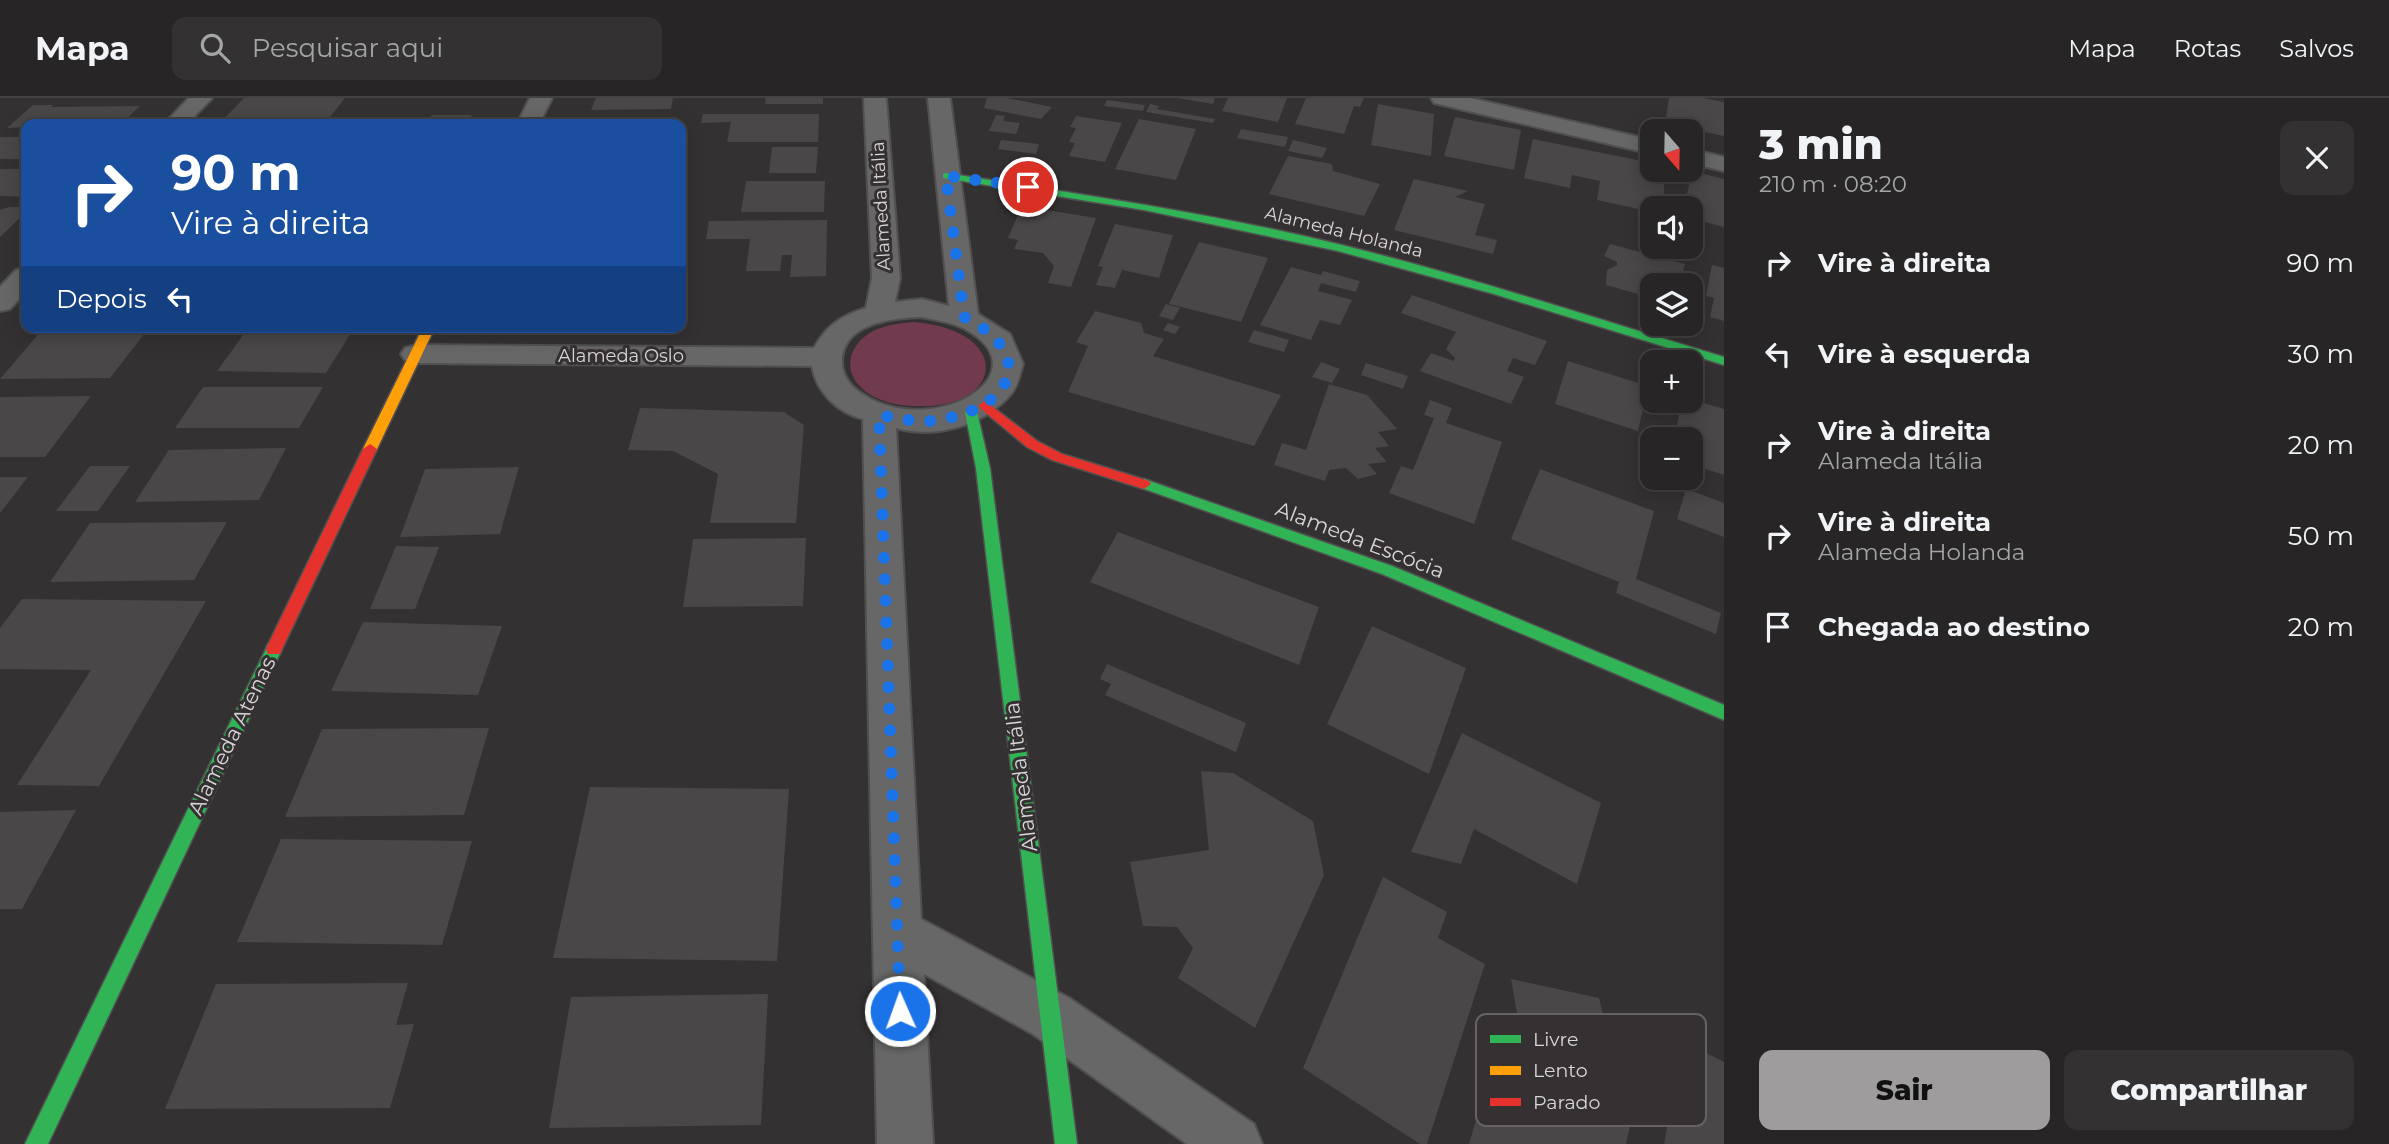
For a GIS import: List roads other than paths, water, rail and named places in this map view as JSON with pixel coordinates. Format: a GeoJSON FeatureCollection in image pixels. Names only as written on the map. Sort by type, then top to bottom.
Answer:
{"type":"FeatureCollection","features":[{"type":"Feature","properties":{"kind":"street"},"geometry":{"type":"LineString","coordinates":[[180,119],[201,98]]}},
{"type":"Feature","properties":{"kind":"street"},"geometry":{"type":"LineString","coordinates":[[530,119],[541,98]]}},
{"type":"Feature","properties":{"kind":"street","name":"Alameda Itália"},"geometry":{"type":"LineString","coordinates":[[875,98],[886,278],[880,313]]}},
{"type":"Feature","properties":{"kind":"street"},"geometry":{"type":"LineString","coordinates":[[939,98],[964,317]]}},
{"type":"Feature","properties":{"kind":"street"},"geometry":{"type":"LineString","coordinates":[[1442,98],[1640,144]]}},
{"type":"Feature","properties":{"kind":"street"},"geometry":{"type":"LineString","coordinates":[[1703,159],[1724,164]]}},
{"type":"Feature","properties":{"kind":"street","name":"Alameda Holanda"},"geometry":{"type":"LineString","coordinates":[[946,176],[1144,206],[1340,248],[1498,292],[1724,361]]}},
{"type":"Feature","properties":{"kind":"street"},"geometry":{"type":"LineString","coordinates":[[0,303],[21,281]]}},
{"type":"Feature","properties":{"kind":"street"},"geometry":{"type":"LineString","coordinates":[[922,308],[964,317],[996,337],[1006,350],[1010,365],[1007,379],[999,393],[978,408],[942,420],[910,421],[879,415],[855,405],[837,391],[828,374],[826,357],[832,343],[843,330],[880,313],[922,308]]}},
{"type":"Feature","properties":{"kind":"street","name":"Alameda Atenas"},"geometry":{"type":"LineString","coordinates":[[36,1144],[426,333]]}},
{"type":"Feature","properties":{"kind":"street","name":"Alameda Oslo"},"geometry":{"type":"LineString","coordinates":[[416,354],[826,357]]}},
{"type":"Feature","properties":{"kind":"street","name":"Alameda Itália"},"geometry":{"type":"LineString","coordinates":[[978,408],[1066,1144]]}},
{"type":"Feature","properties":{"kind":"street","name":"Alameda Escócia"},"geometry":{"type":"LineString","coordinates":[[978,408],[1032,444],[1057,457],[1112,472],[1387,570],[1724,713]]}},
{"type":"Feature","properties":{"kind":"street"},"geometry":{"type":"LineString","coordinates":[[879,415],[905,1144]]}},
{"type":"Feature","properties":{"kind":"street"},"geometry":{"type":"LineString","coordinates":[[897,932],[1051,1016],[1234,1144]]}}]}
